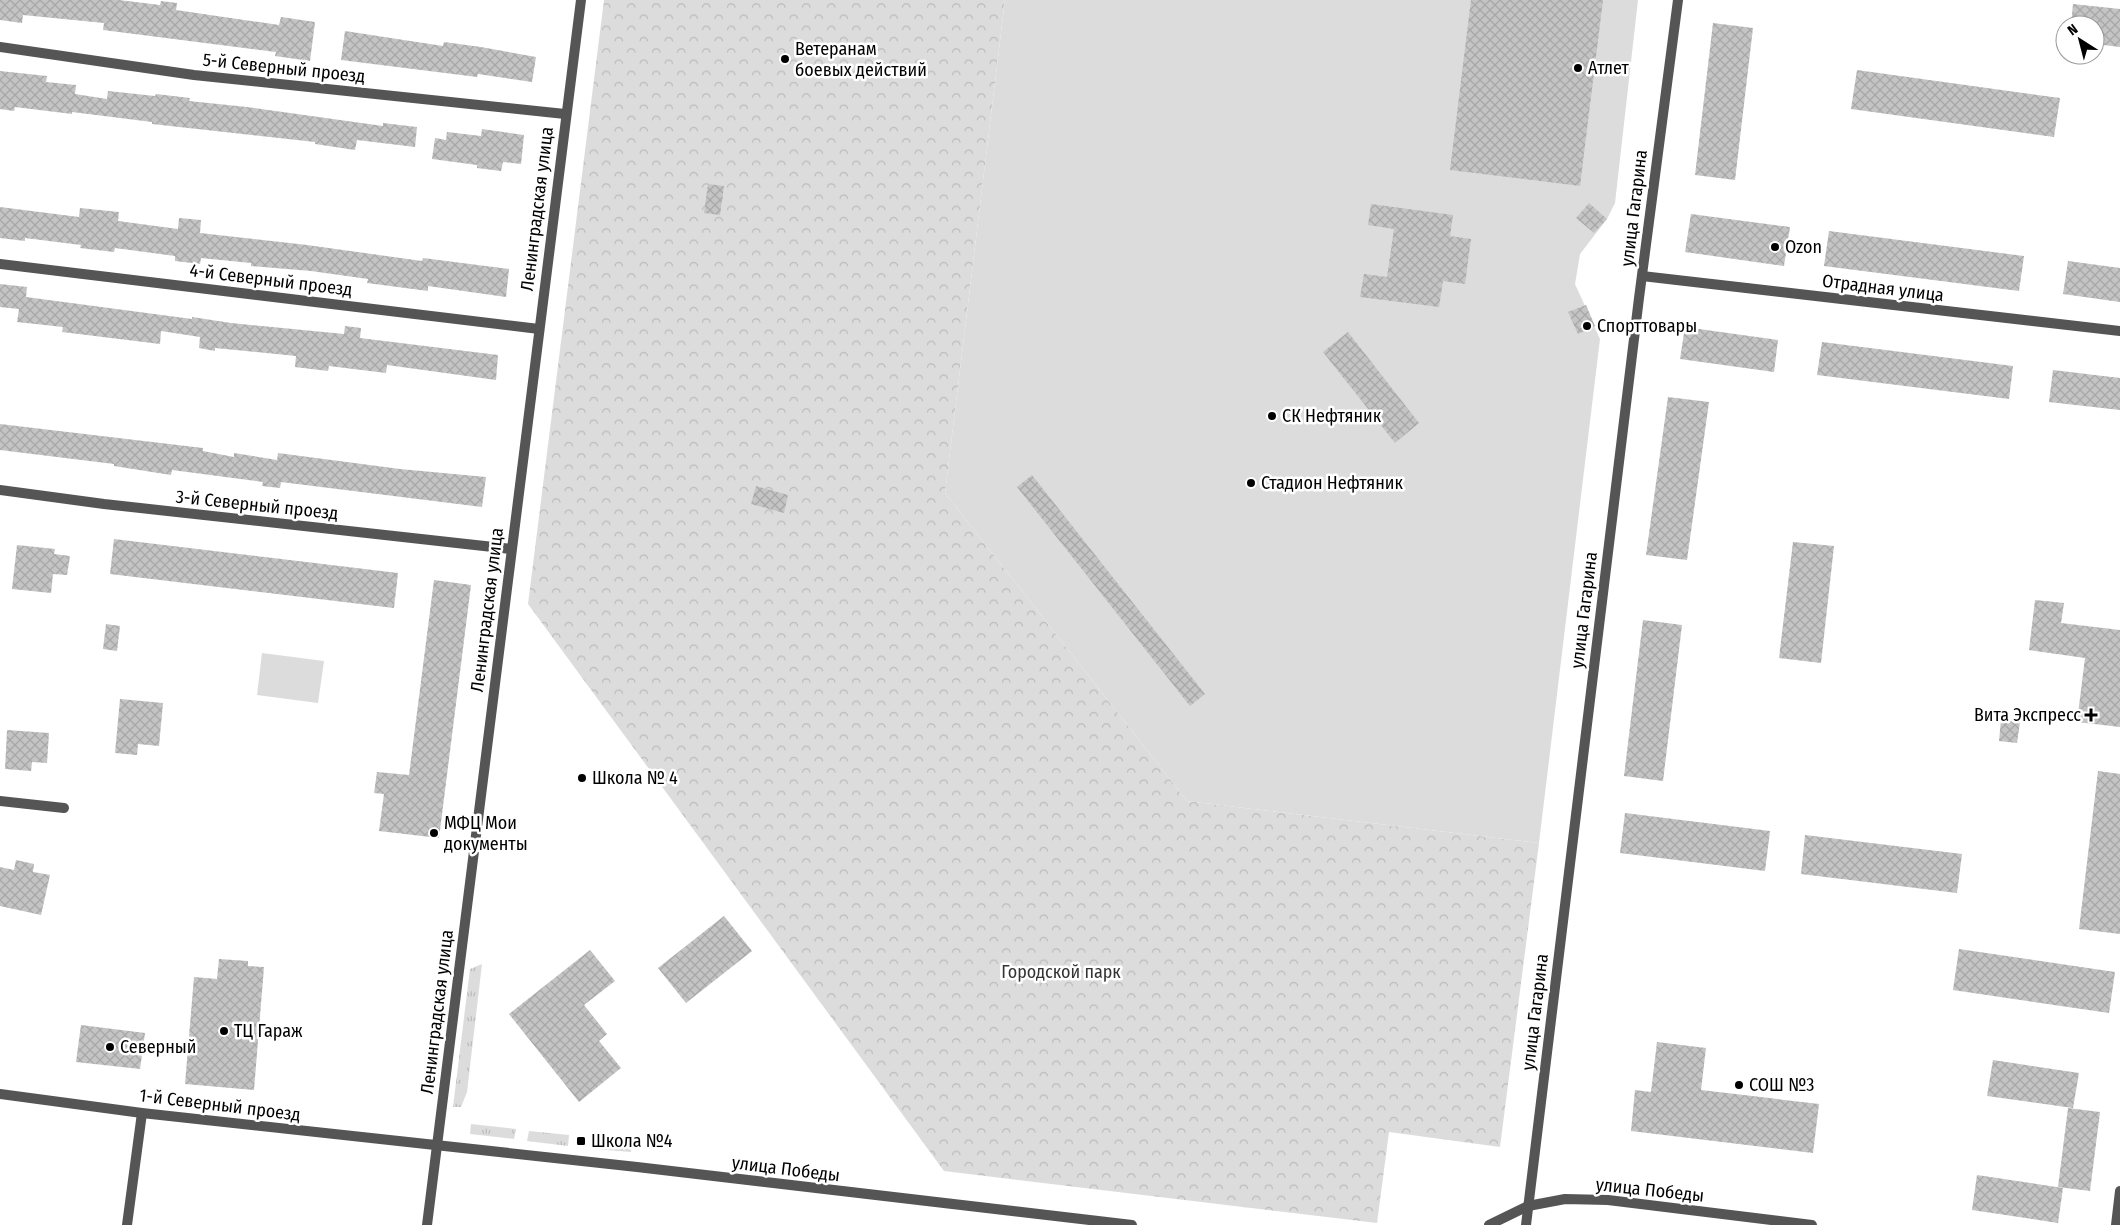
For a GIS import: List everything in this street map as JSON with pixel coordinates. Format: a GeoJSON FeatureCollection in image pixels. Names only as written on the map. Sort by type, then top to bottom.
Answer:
{"type":"FeatureCollection","features":[{"type":"Feature","properties":{"kind":"street","name":"Ленинградская улица"},"geometry":{"type":"LineString","coordinates":[[427,1225],[580,0]]}},
{"type":"Feature","properties":{"kind":"street","name":"улица Гагарина"},"geometry":{"type":"LineString","coordinates":[[1526,1225],[1642,276],[1678,0]]}},
{"type":"Feature","properties":{"kind":"street","name":"5-й Северный проезд"},"geometry":{"type":"LineString","coordinates":[[0,47],[194,75],[565,114]]}},
{"type":"Feature","properties":{"kind":"street","name":"4-й Северный проезд"},"geometry":{"type":"LineString","coordinates":[[0,264],[539,329]]}},
{"type":"Feature","properties":{"kind":"street","name":"Отрадная улица"},"geometry":{"type":"LineString","coordinates":[[1642,276],[2120,332]]}},
{"type":"Feature","properties":{"kind":"street","name":"3-й Северный проезд"},"geometry":{"type":"LineString","coordinates":[[0,490],[104,504],[511,550]]}},
{"type":"Feature","properties":{"kind":"street"},"geometry":{"type":"LineString","coordinates":[[0,801],[64,808]]}},
{"type":"Feature","properties":{"kind":"street","name":"1-й Северный проезд"},"geometry":{"type":"LineString","coordinates":[[0,1094],[142,1113],[436,1146]]}},
{"type":"Feature","properties":{"kind":"street"},"geometry":{"type":"LineString","coordinates":[[127,1225],[142,1113]]}},
{"type":"Feature","properties":{"kind":"street","name":"улица Победы"},"geometry":{"type":"LineString","coordinates":[[436,1146],[637,1167],[1132,1225]]}},
{"type":"Feature","properties":{"kind":"street"},"geometry":{"type":"LineString","coordinates":[[2116,1225],[2120,1191]]}},
{"type":"Feature","properties":{"kind":"street","name":"улица Победы"},"geometry":{"type":"LineString","coordinates":[[1489,1225],[1528,1206],[1565,1199],[1608,1200],[1812,1225]]}},
{"type":"Feature","properties":{"kind":"green space","name":"Городской парк"},"geometry":{"type":"Polygon","coordinates":[[[604,0],[1005,0],[945,493],[1187,801],[1539,843],[1500,1147],[1389,1132],[1377,1223],[944,1171],[528,604],[604,0]]]}},
{"type":"Feature","properties":{"kind":"green space","name":"СК Нефтяник"},"geometry":{"type":"Polygon","coordinates":[[[1005,0],[1638,0],[1615,203],[1607,219],[1580,254],[1575,284],[1600,339],[1539,843],[1187,801],[945,493],[1005,0]]]}},
{"type":"Feature","properties":{"kind":"green space"},"geometry":{"type":"Polygon","coordinates":[[[262,653],[324,661],[318,703],[257,695],[262,653]]]}},
{"type":"Feature","properties":{"kind":"green space"},"geometry":{"type":"Polygon","coordinates":[[[482,964],[467,1092],[461,1107],[453,1107],[470,969],[482,964]]]}},
{"type":"Feature","properties":{"kind":"green space"},"geometry":{"type":"Polygon","coordinates":[[[471,1124],[516,1129],[514,1139],[470,1134],[471,1124]]]}},
{"type":"Feature","properties":{"kind":"green space"},"geometry":{"type":"Polygon","coordinates":[[[529,1131],[569,1135],[568,1146],[527,1141],[529,1131]]]}},
{"type":"Feature","properties":{"kind":"green space"},"geometry":{"type":"Polygon","coordinates":[[[597,1138],[632,1141],[631,1152],[595,1149],[597,1138]]]}},
{"type":"Feature","properties":{"kind":"building"},"geometry":{"type":"Polygon","coordinates":[[[0,0],[119,0],[160,5],[161,1],[177,3],[176,10],[279,25],[281,17],[315,22],[310,61],[275,56],[276,52],[103,30],[104,23],[23,15],[22,23],[0,20],[0,0]]]}},
{"type":"Feature","properties":{"kind":"building"},"geometry":{"type":"Polygon","coordinates":[[[1471,0],[1603,0],[1580,186],[1450,170],[1471,0]]]}},
{"type":"Feature","properties":{"kind":"building"},"geometry":{"type":"Polygon","coordinates":[[[2073,4],[2120,9],[2120,47],[2105,45],[2105,15],[2072,15],[2073,4]]]}},
{"type":"Feature","properties":{"kind":"building"},"geometry":{"type":"Polygon","coordinates":[[[1713,23],[1753,28],[1735,180],[1695,175],[1713,23]]]}},
{"type":"Feature","properties":{"kind":"building"},"geometry":{"type":"Polygon","coordinates":[[[345,31],[443,46],[444,42],[481,47],[536,57],[532,82],[478,74],[477,77],[341,60],[345,31]]]}},
{"type":"Feature","properties":{"kind":"building"},"geometry":{"type":"Polygon","coordinates":[[[1857,70],[2060,98],[2054,137],[1851,109],[1857,70]]]}},
{"type":"Feature","properties":{"kind":"building"},"geometry":{"type":"Polygon","coordinates":[[[0,71],[47,76],[46,82],[76,85],[75,94],[107,99],[108,91],[155,96],[156,94],[190,98],[189,101],[383,126],[383,123],[417,127],[415,147],[357,140],[355,150],[315,144],[315,142],[152,124],[152,122],[72,112],[72,114],[15,107],[14,111],[0,109],[0,71]]]}},
{"type":"Feature","properties":{"kind":"building"},"geometry":{"type":"Polygon","coordinates":[[[482,129],[524,135],[521,164],[503,162],[501,171],[477,168],[477,165],[432,159],[435,138],[446,140],[447,132],[481,136],[482,129]]]}},
{"type":"Feature","properties":{"kind":"building"},"geometry":{"type":"Polygon","coordinates":[[[708,184],[724,186],[720,215],[704,213],[708,184]]]}},
{"type":"Feature","properties":{"kind":"building"},"geometry":{"type":"Polygon","coordinates":[[[1589,203],[1607,219],[1594,233],[1576,218],[1589,203]]]}},
{"type":"Feature","properties":{"kind":"building"},"geometry":{"type":"Polygon","coordinates":[[[1371,204],[1453,215],[1450,236],[1471,239],[1465,284],[1443,281],[1439,307],[1360,297],[1364,274],[1387,277],[1394,229],[1368,225],[1371,204]]]}},
{"type":"Feature","properties":{"kind":"building"},"geometry":{"type":"Polygon","coordinates":[[[0,207],[79,217],[80,208],[119,212],[118,221],[178,229],[179,218],[201,220],[200,233],[422,261],[423,258],[509,269],[506,297],[428,286],[428,291],[367,283],[368,279],[311,271],[251,266],[251,263],[201,258],[200,264],[175,261],[175,256],[115,248],[114,252],[80,248],[81,245],[25,238],[25,241],[0,238],[0,207]]]}},
{"type":"Feature","properties":{"kind":"building"},"geometry":{"type":"Polygon","coordinates":[[[1691,214],[1790,227],[1784,266],[1685,252],[1691,214]]]}},
{"type":"Feature","properties":{"kind":"building"},"geometry":{"type":"Polygon","coordinates":[[[1829,231],[2024,256],[2019,291],[1824,266],[1829,231]]]}},
{"type":"Feature","properties":{"kind":"building"},"geometry":{"type":"Polygon","coordinates":[[[2068,261],[2120,268],[2120,302],[2063,294],[2068,261]]]}},
{"type":"Feature","properties":{"kind":"building"},"geometry":{"type":"Polygon","coordinates":[[[0,284],[27,287],[26,297],[192,319],[192,317],[231,323],[344,334],[345,326],[361,328],[360,338],[498,355],[496,380],[387,365],[386,373],[329,366],[328,371],[295,367],[296,356],[215,348],[215,351],[199,348],[200,337],[161,331],[160,344],[62,332],[63,327],[17,322],[19,309],[0,307],[0,284]]]}},
{"type":"Feature","properties":{"kind":"building"},"geometry":{"type":"Polygon","coordinates":[[[1586,305],[1595,326],[1578,334],[1568,312],[1586,305]]]}},
{"type":"Feature","properties":{"kind":"building"},"geometry":{"type":"Polygon","coordinates":[[[1685,327],[1778,340],[1774,372],[1680,359],[1685,327]]]}},
{"type":"Feature","properties":{"kind":"building"},"geometry":{"type":"Polygon","coordinates":[[[1348,332],[1419,423],[1395,443],[1323,352],[1348,332]]]}},
{"type":"Feature","properties":{"kind":"building"},"geometry":{"type":"Polygon","coordinates":[[[1822,342],[2013,366],[2009,399],[1817,375],[1822,342]]]}},
{"type":"Feature","properties":{"kind":"building"},"geometry":{"type":"Polygon","coordinates":[[[2053,370],[2120,378],[2120,410],[2049,402],[2053,370]]]}},
{"type":"Feature","properties":{"kind":"building"},"geometry":{"type":"Polygon","coordinates":[[[1668,397],[1709,402],[1687,560],[1646,555],[1668,397]]]}},
{"type":"Feature","properties":{"kind":"building"},"geometry":{"type":"Polygon","coordinates":[[[0,424],[203,448],[203,451],[234,457],[234,453],[277,460],[278,453],[400,469],[486,477],[482,507],[281,482],[280,488],[262,486],[263,482],[172,470],[171,475],[114,466],[114,464],[0,450],[0,424]]]}},
{"type":"Feature","properties":{"kind":"building"},"geometry":{"type":"Polygon","coordinates":[[[1032,475],[1205,694],[1190,706],[1017,487],[1032,475]]]}},
{"type":"Feature","properties":{"kind":"building"},"geometry":{"type":"Polygon","coordinates":[[[756,486],[788,495],[784,513],[751,504],[756,486]]]}},
{"type":"Feature","properties":{"kind":"building"},"geometry":{"type":"Polygon","coordinates":[[[114,539],[398,573],[394,608],[110,574],[114,539]]]}},
{"type":"Feature","properties":{"kind":"building"},"geometry":{"type":"Polygon","coordinates":[[[1793,542],[1834,546],[1821,663],[1779,658],[1793,542]]]}},
{"type":"Feature","properties":{"kind":"building"},"geometry":{"type":"Polygon","coordinates":[[[17,545],[55,549],[54,554],[70,556],[67,575],[53,574],[51,593],[12,589],[17,545]]]}},
{"type":"Feature","properties":{"kind":"building"},"geometry":{"type":"Polygon","coordinates":[[[434,580],[471,585],[439,838],[379,831],[384,794],[374,793],[377,772],[409,775],[434,580]]]}},
{"type":"Feature","properties":{"kind":"building"},"geometry":{"type":"Polygon","coordinates":[[[2035,600],[2064,603],[2061,623],[2120,630],[2120,727],[2077,722],[2085,658],[2029,650],[2035,600]]]}},
{"type":"Feature","properties":{"kind":"building"},"geometry":{"type":"Polygon","coordinates":[[[1643,620],[1682,625],[1663,781],[1624,776],[1643,620]]]}},
{"type":"Feature","properties":{"kind":"building"},"geometry":{"type":"Polygon","coordinates":[[[106,624],[120,626],[117,651],[103,649],[106,624]]]}},
{"type":"Feature","properties":{"kind":"building"},"geometry":{"type":"Polygon","coordinates":[[[120,699],[163,703],[159,746],[138,744],[137,755],[115,753],[120,699]]]}},
{"type":"Feature","properties":{"kind":"building"},"geometry":{"type":"Polygon","coordinates":[[[2001,720],[2020,722],[2017,743],[1999,741],[2001,720]]]}},
{"type":"Feature","properties":{"kind":"building"},"geometry":{"type":"Polygon","coordinates":[[[7,730],[49,733],[47,763],[32,762],[31,771],[5,769],[7,730]]]}},
{"type":"Feature","properties":{"kind":"building"},"geometry":{"type":"Polygon","coordinates":[[[2098,771],[2120,774],[2120,934],[2079,929],[2098,771]]]}},
{"type":"Feature","properties":{"kind":"building"},"geometry":{"type":"Polygon","coordinates":[[[1625,813],[1770,831],[1765,871],[1620,853],[1625,813]]]}},
{"type":"Feature","properties":{"kind":"building"},"geometry":{"type":"Polygon","coordinates":[[[1805,835],[1962,854],[1957,893],[1801,874],[1805,835]]]}},
{"type":"Feature","properties":{"kind":"building"},"geometry":{"type":"Polygon","coordinates":[[[16,860],[34,864],[33,872],[50,875],[41,915],[0,906],[0,867],[14,870],[16,860]]]}},
{"type":"Feature","properties":{"kind":"building"},"geometry":{"type":"Polygon","coordinates":[[[724,916],[752,951],[686,1003],[658,968],[724,916]]]}},
{"type":"Feature","properties":{"kind":"building"},"geometry":{"type":"Polygon","coordinates":[[[1959,949],[2115,972],[2109,1013],[1953,990],[1959,949]]]}},
{"type":"Feature","properties":{"kind":"building"},"geometry":{"type":"Polygon","coordinates":[[[590,950],[615,981],[584,1005],[607,1034],[599,1041],[621,1068],[579,1102],[509,1014],[590,950]]]}},
{"type":"Feature","properties":{"kind":"building","name":"ТЦ Гараж"},"geometry":{"type":"Polygon","coordinates":[[[219,959],[248,961],[248,966],[264,967],[254,1090],[185,1084],[194,977],[217,979],[219,959]]]}},
{"type":"Feature","properties":{"kind":"building","name":"Северный"},"geometry":{"type":"Polygon","coordinates":[[[81,1025],[145,1033],[140,1069],[76,1062],[81,1025]]]}},
{"type":"Feature","properties":{"kind":"building"},"geometry":{"type":"Polygon","coordinates":[[[1657,1042],[1706,1048],[1701,1090],[1819,1104],[1813,1153],[1631,1131],[1635,1090],[1651,1092],[1657,1042]]]}},
{"type":"Feature","properties":{"kind":"building"},"geometry":{"type":"Polygon","coordinates":[[[1993,1060],[2079,1073],[2073,1108],[1987,1096],[1993,1060]]]}},
{"type":"Feature","properties":{"kind":"building"},"geometry":{"type":"Polygon","coordinates":[[[2068,1108],[2100,1112],[2090,1191],[2058,1187],[2068,1108]]]}},
{"type":"Feature","properties":{"kind":"building"},"geometry":{"type":"Polygon","coordinates":[[[1977,1175],[2063,1188],[2058,1223],[1972,1210],[1977,1175]]]}},
{"type":"Feature","properties":{"kind":"place","name":"Ветеранам боевых действий"},"geometry":{"type":"Point","coordinates":[785,59]}},
{"type":"Feature","properties":{"kind":"place","name":"Атлет"},"geometry":{"type":"Point","coordinates":[1578,68]}},
{"type":"Feature","properties":{"kind":"place","name":"Ozon"},"geometry":{"type":"Point","coordinates":[1775,247]}},
{"type":"Feature","properties":{"kind":"place","name":"Спорттовары"},"geometry":{"type":"Point","coordinates":[1587,326]}},
{"type":"Feature","properties":{"kind":"place","name":"СК Нефтяник"},"geometry":{"type":"Point","coordinates":[1272,416]}},
{"type":"Feature","properties":{"kind":"place","name":"Стадион Нефтяник"},"geometry":{"type":"Point","coordinates":[1251,483]}},
{"type":"Feature","properties":{"kind":"place","name":"Вита Экспресс"},"geometry":{"type":"Point","coordinates":[2091,715]}},
{"type":"Feature","properties":{"kind":"place","name":"Школа № 4"},"geometry":{"type":"Point","coordinates":[582,778]}},
{"type":"Feature","properties":{"kind":"place","name":"МФЦ Мои документы"},"geometry":{"type":"Point","coordinates":[434,833]}},
{"type":"Feature","properties":{"kind":"place","name":"ТЦ Гараж"},"geometry":{"type":"Point","coordinates":[224,1031]}},
{"type":"Feature","properties":{"kind":"place","name":"Северный"},"geometry":{"type":"Point","coordinates":[110,1047]}},
{"type":"Feature","properties":{"kind":"place","name":"СОШ №3"},"geometry":{"type":"Point","coordinates":[1739,1085]}},
{"type":"Feature","properties":{"kind":"place","name":"Школа №4"},"geometry":{"type":"Point","coordinates":[581,1141]}}]}
